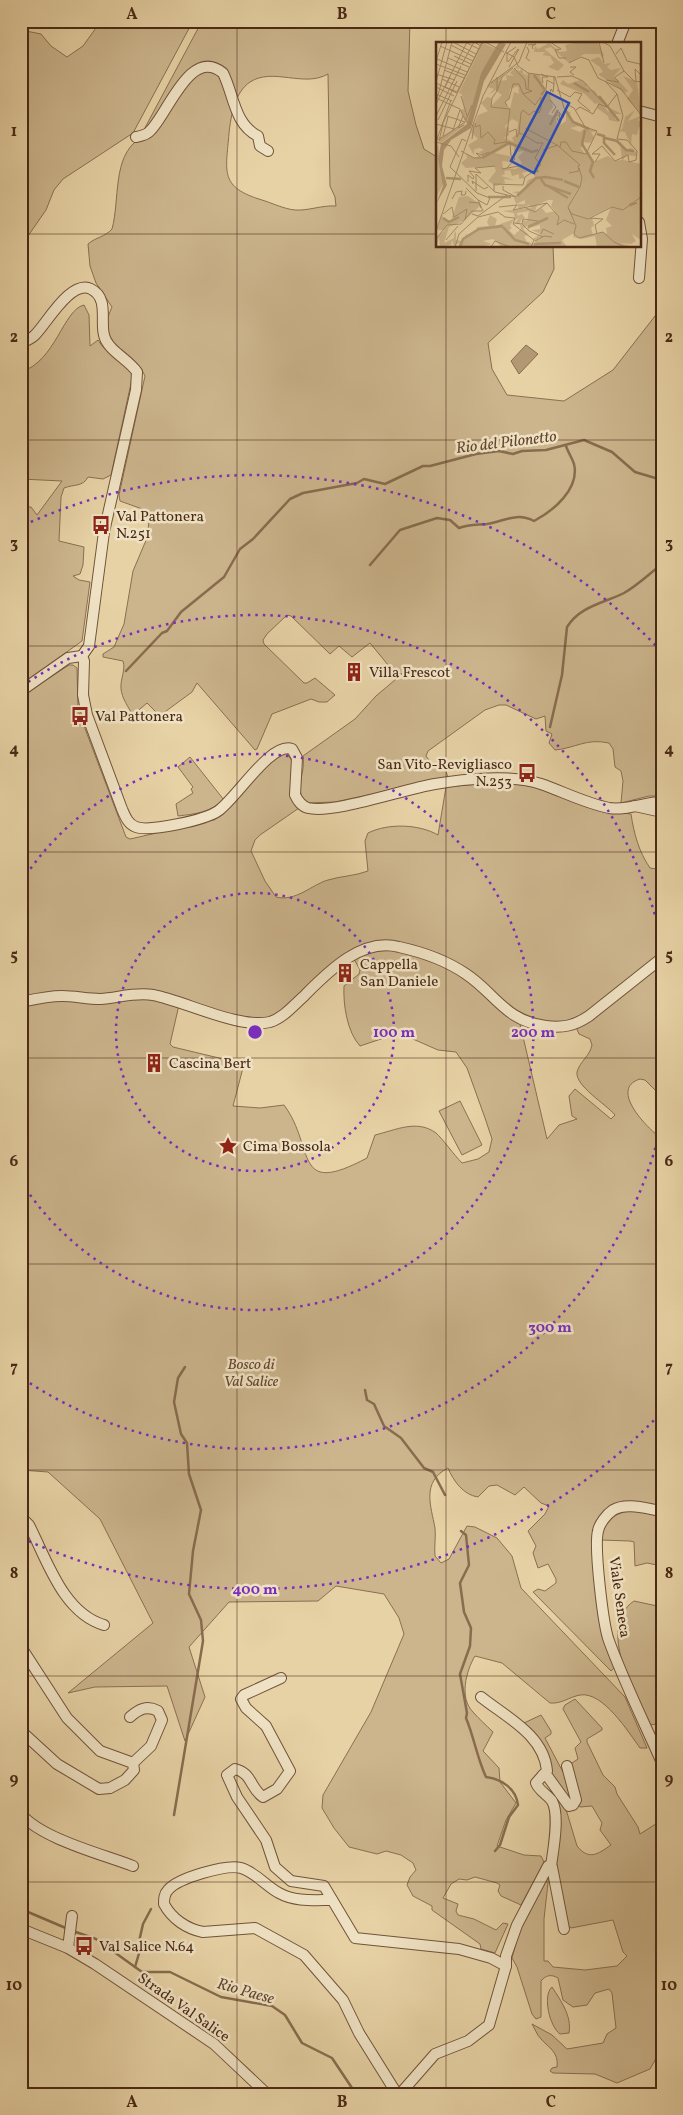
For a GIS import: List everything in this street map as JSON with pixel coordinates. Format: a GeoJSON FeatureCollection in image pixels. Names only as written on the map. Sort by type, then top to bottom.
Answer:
{"type":"FeatureCollection","features":[{"type":"Feature","properties":{"kind":"street"},"geometry":{"type":"LineString","coordinates":[[21,30],[26,21]]}},
{"type":"Feature","properties":{"kind":"street"},"geometry":{"type":"LineString","coordinates":[[618,42],[626,21]]}},
{"type":"Feature","properties":{"kind":"street"},"geometry":{"type":"LineString","coordinates":[[136,137],[149,133],[191,73],[209,66],[223,73],[240,120],[248,131],[258,136],[260,146],[268,151]]}},
{"type":"Feature","properties":{"kind":"street"},"geometry":{"type":"LineString","coordinates":[[640,111],[662,118]]}},
{"type":"Feature","properties":{"kind":"street"},"geometry":{"type":"LineString","coordinates":[[639,278],[642,240],[640,228]]}},
{"type":"Feature","properties":{"kind":"street"},"geometry":{"type":"LineString","coordinates":[[21,343],[35,335],[68,295],[81,288],[88,288],[98,294],[102,302],[103,330],[107,343],[133,367],[138,379],[104,532],[88,646],[82,656]]}},
{"type":"Feature","properties":{"kind":"street"},"geometry":{"type":"LineString","coordinates":[[21,691],[68,658],[82,656]]}},
{"type":"Feature","properties":{"kind":"street"},"geometry":{"type":"LineString","coordinates":[[82,656],[84,661],[83,695],[87,715],[122,809],[129,822],[135,827],[155,827],[212,814],[240,790],[274,751],[287,747],[292,749],[296,758],[295,795],[300,803],[308,808],[333,807],[446,782],[497,780],[541,784],[563,794],[609,808],[662,802]]}},
{"type":"Feature","properties":{"kind":"street"},"geometry":{"type":"LineString","coordinates":[[634,806],[662,812]]}},
{"type":"Feature","properties":{"kind":"street"},"geometry":{"type":"LineString","coordinates":[[21,1002],[46,997],[100,998],[140,994],[168,999],[249,1022],[271,1021],[289,1010],[323,978],[348,958],[374,947],[396,946],[456,967],[517,1019],[539,1025],[565,1027],[584,1019],[662,958]]}},
{"type":"Feature","properties":{"kind":"street","name":"Viale Seneca"},"geometry":{"type":"LineString","coordinates":[[662,1511],[622,1507],[612,1511],[600,1526],[597,1542],[608,1640],[662,1763]]}},
{"type":"Feature","properties":{"kind":"street"},"geometry":{"type":"LineString","coordinates":[[21,1517],[29,1525],[67,1598],[93,1621],[104,1625]]}},
{"type":"Feature","properties":{"kind":"street"},"geometry":{"type":"LineString","coordinates":[[21,1647],[67,1718],[100,1751],[133,1763]]}},
{"type":"Feature","properties":{"kind":"street"},"geometry":{"type":"LineString","coordinates":[[281,1678],[244,1695],[241,1699],[246,1708],[266,1726],[290,1770],[277,1789],[263,1797],[253,1788],[249,1776],[244,1771],[235,1769],[227,1775],[237,1797],[266,1840],[275,1867],[290,1881],[324,1886],[356,1938],[459,1948],[491,1958],[506,1966]]}},
{"type":"Feature","properties":{"kind":"street"},"geometry":{"type":"LineString","coordinates":[[481,1697],[532,1738],[544,1756],[547,1771],[537,1780],[537,1786],[551,1801],[554,1808],[555,1832],[551,1866],[564,1929]]}},
{"type":"Feature","properties":{"kind":"street"},"geometry":{"type":"LineString","coordinates":[[130,1717],[146,1708],[158,1711],[162,1720],[151,1746],[133,1763]]}},
{"type":"Feature","properties":{"kind":"street"},"geometry":{"type":"LineString","coordinates":[[21,1731],[57,1764],[99,1789],[110,1788],[125,1780],[134,1770],[133,1763]]}},
{"type":"Feature","properties":{"kind":"street"},"geometry":{"type":"LineString","coordinates":[[543,1776],[548,1777],[570,1806],[573,1805],[576,1800],[567,1766]]}},
{"type":"Feature","properties":{"kind":"street"},"geometry":{"type":"LineString","coordinates":[[21,1814],[30,1825],[53,1836],[133,1866]]}},
{"type":"Feature","properties":{"kind":"street"},"geometry":{"type":"LineString","coordinates":[[332,1900],[287,1897],[278,1893],[250,1872],[240,1868],[227,1867],[181,1882],[170,1888],[164,1898],[164,1904],[174,1918],[196,1930],[203,1932],[255,1928],[304,1954],[343,2000],[358,2033],[398,2094],[435,2054],[468,2041],[488,2025],[506,1966],[506,1956],[517,1925],[546,1867],[551,1866]]}},
{"type":"Feature","properties":{"kind":"street"},"geometry":{"type":"LineString","coordinates":[[68,1948],[71,1925]]}},
{"type":"Feature","properties":{"kind":"street","name":"Strada Val Salice"},"geometry":{"type":"LineString","coordinates":[[21,1929],[68,1948],[214,2044],[267,2094]]}},
{"type":"Feature","properties":{"kind":"green space"},"geometry":{"type":"Polygon","coordinates":[[[101,21],[193,21],[133,133],[63,179],[54,190],[46,210],[21,246],[21,41],[26,31],[41,34],[51,46],[67,57],[83,46],[101,21]]]}},
{"type":"Feature","properties":{"kind":"green space"},"geometry":{"type":"Polygon","coordinates":[[[202,21],[410,21],[408,91],[424,149],[436,156],[436,248],[553,248],[554,269],[543,292],[488,343],[492,369],[507,395],[564,401],[613,370],[662,307],[662,796],[649,796],[621,803],[623,781],[621,771],[615,767],[613,749],[609,743],[587,742],[555,750],[549,743],[552,734],[546,731],[545,716],[536,719],[506,705],[499,705],[485,710],[428,751],[426,756],[432,764],[444,764],[448,778],[335,802],[306,803],[300,792],[303,756],[355,719],[376,696],[402,674],[393,671],[370,643],[352,657],[339,646],[330,654],[291,616],[287,615],[267,634],[263,640],[264,644],[304,683],[315,678],[335,695],[327,702],[311,699],[272,714],[257,749],[255,750],[197,683],[192,692],[162,714],[159,715],[147,703],[133,715],[125,702],[122,692],[123,661],[103,657],[103,654],[114,647],[124,624],[133,571],[147,538],[149,522],[145,510],[120,501],[119,495],[145,376],[132,358],[111,338],[107,330],[107,320],[112,307],[96,283],[90,266],[88,244],[112,229],[118,180],[130,147],[139,139],[202,21]],[[328,74],[319,78],[309,79],[269,76],[250,82],[237,98],[231,119],[227,168],[228,176],[232,183],[238,190],[248,195],[295,210],[336,206],[335,197],[330,186],[328,74]]]}},
{"type":"Feature","properties":{"kind":"green space"},"geometry":{"type":"Polygon","coordinates":[[[84,305],[89,315],[90,346],[98,340],[106,350],[133,374],[111,475],[103,479],[88,477],[81,484],[64,488],[61,497],[59,541],[84,547],[83,565],[80,574],[73,576],[79,580],[90,582],[82,641],[21,685],[21,507],[31,507],[37,515],[62,481],[21,479],[21,372],[43,358],[70,316],[84,305]]]}},
{"type":"Feature","properties":{"kind":"green space"},"geometry":{"type":"Polygon","coordinates":[[[69,665],[77,668],[78,710],[126,837],[130,839],[214,820],[222,815],[270,762],[286,752],[292,761],[290,793],[299,808],[260,835],[255,840],[251,851],[265,881],[276,897],[283,898],[297,895],[328,880],[368,871],[365,841],[368,833],[394,826],[403,826],[430,831],[438,835],[446,787],[502,784],[535,787],[606,810],[631,814],[638,842],[646,862],[650,868],[662,870],[662,954],[580,1019],[551,1024],[517,1016],[457,964],[373,945],[287,1009],[267,1019],[230,1015],[168,997],[101,995],[21,1000],[21,696],[69,665]]]}},
{"type":"Feature","properties":{"kind":"green space"},"geometry":{"type":"Polygon","coordinates":[[[190,757],[224,800],[203,812],[178,816],[176,804],[193,793],[191,789],[193,787],[178,767],[190,757]]]}},
{"type":"Feature","properties":{"kind":"green space","name":"Bosco di Val Salice"},"geometry":{"type":"Polygon","coordinates":[[[378,950],[402,951],[454,970],[520,1024],[547,1139],[559,1125],[577,1119],[572,1116],[569,1096],[575,1089],[611,1119],[615,1115],[586,1089],[578,1077],[578,1068],[592,1045],[590,1039],[579,1034],[576,1027],[662,961],[662,1097],[645,1080],[640,1079],[631,1084],[628,1091],[629,1100],[640,1118],[662,1139],[662,1566],[647,1563],[635,1566],[634,1542],[601,1540],[604,1529],[609,1521],[622,1512],[628,1511],[624,1501],[609,1506],[595,1526],[614,1668],[611,1671],[533,1592],[538,1589],[545,1591],[556,1583],[556,1579],[548,1564],[538,1568],[533,1553],[536,1546],[528,1531],[545,1514],[549,1506],[541,1503],[524,1487],[515,1495],[497,1485],[489,1486],[478,1497],[473,1496],[459,1486],[448,1468],[434,1480],[431,1487],[430,1503],[435,1531],[435,1556],[441,1563],[449,1559],[467,1526],[475,1527],[497,1538],[512,1556],[521,1588],[625,1697],[647,1748],[640,1748],[614,1714],[598,1699],[580,1695],[550,1703],[502,1663],[475,1656],[465,1684],[466,1699],[473,1712],[493,1732],[483,1751],[499,1768],[500,1782],[516,1803],[506,1820],[497,1846],[524,1855],[541,1856],[544,1862],[521,1905],[501,1896],[498,1891],[500,1885],[497,1883],[475,1877],[467,1880],[459,1879],[451,1884],[443,1898],[458,1904],[456,1911],[458,1915],[474,1919],[496,1930],[503,1923],[508,1924],[495,1953],[481,1949],[480,1944],[432,1910],[432,1906],[413,1896],[407,1885],[410,1877],[416,1870],[413,1863],[401,1855],[386,1851],[377,1854],[349,1847],[334,1828],[322,1808],[323,1795],[371,1712],[404,1634],[399,1618],[384,1594],[336,1586],[318,1601],[229,1602],[189,1647],[205,1697],[185,1741],[167,1686],[95,1687],[68,1693],[153,1623],[100,1519],[48,1472],[21,1470],[21,1005],[47,1000],[144,996],[179,1005],[170,1044],[173,1047],[244,1064],[233,1106],[260,1108],[284,1105],[294,1121],[309,1163],[316,1170],[327,1173],[343,1169],[367,1158],[375,1135],[414,1126],[429,1129],[436,1133],[462,1163],[478,1159],[489,1152],[492,1139],[467,1068],[456,1052],[438,1050],[406,1036],[390,1036],[360,1046],[352,1033],[345,1009],[344,986],[359,974],[360,970],[354,959],[378,950]]]}},
{"type":"Feature","properties":{"kind":"green space"},"geometry":{"type":"Polygon","coordinates":[[[460,1101],[482,1145],[462,1155],[439,1111],[460,1101]]]}},
{"type":"Feature","properties":{"kind":"green space"},"geometry":{"type":"Polygon","coordinates":[[[634,1601],[662,1607],[660,1727],[657,1724],[649,1725],[628,1679],[618,1643],[618,1627],[623,1613],[634,1601]]]}},
{"type":"Feature","properties":{"kind":"green space"},"geometry":{"type":"Polygon","coordinates":[[[575,1699],[602,1728],[602,1730],[587,1739],[587,1742],[603,1775],[615,1787],[617,1794],[638,1827],[640,1834],[662,1820],[662,2048],[650,2069],[617,2083],[595,2074],[553,2073],[550,2071],[552,2068],[557,2067],[555,2054],[540,2037],[532,2024],[552,2035],[567,2049],[603,2043],[607,2034],[616,2028],[612,1993],[609,1989],[595,1993],[587,2005],[573,2007],[563,2000],[558,1978],[547,1976],[541,1981],[541,2017],[536,2019],[532,2014],[517,1967],[512,1958],[522,1922],[549,1874],[544,1919],[544,1961],[548,1961],[553,1967],[585,1970],[617,1966],[627,1956],[623,1952],[613,1920],[571,1928],[568,1925],[555,1878],[555,1798],[558,1796],[565,1806],[577,1846],[581,1851],[590,1855],[598,1853],[611,1845],[600,1830],[602,1823],[592,1806],[580,1807],[577,1803],[569,1765],[578,1759],[575,1748],[581,1742],[563,1709],[565,1705],[575,1699]]]}},
{"type":"Feature","properties":{"kind":"green space"},"geometry":{"type":"Polygon","coordinates":[[[541,1715],[551,1731],[551,1734],[545,1738],[564,1774],[570,1798],[552,1779],[524,1723],[541,1715]]]}},
{"type":"Feature","properties":{"kind":"green space"},"geometry":{"type":"Polygon","coordinates":[[[552,1987],[567,2015],[570,2027],[569,2033],[560,2034],[550,2018],[548,1997],[552,1987]]]}},
{"type":"Feature","properties":{"kind":"shaded area"},"geometry":{"type":"Polygon","coordinates":[[[526,345],[538,354],[519,374],[511,361],[526,345]]]}},
{"type":"Feature","properties":{"kind":"waterway","name":"Rio del Pilonetto"},"geometry":{"type":"LineString","coordinates":[[126,671],[162,633],[167,631],[181,612],[224,577],[240,549],[253,539],[290,499],[303,493],[357,483],[364,479],[385,484],[423,466],[430,466],[476,454],[499,451],[513,454],[522,451],[546,450],[584,440],[612,452],[635,472],[662,480]]}},
{"type":"Feature","properties":{"kind":"waterway"},"geometry":{"type":"LineString","coordinates":[[370,565],[400,530],[437,518],[450,520],[459,528],[516,517],[528,518],[534,521],[541,517],[557,505],[573,482],[574,464],[566,446]]}},
{"type":"Feature","properties":{"kind":"waterway"},"geometry":{"type":"LineString","coordinates":[[550,727],[562,675],[567,627],[572,620],[585,610],[624,593],[662,564]]}},
{"type":"Feature","properties":{"kind":"waterway"},"geometry":{"type":"LineString","coordinates":[[174,1815],[203,1641],[201,1620],[189,1594],[193,1551],[201,1510],[189,1474],[187,1443],[181,1434],[174,1402],[178,1378],[185,1367]]}},
{"type":"Feature","properties":{"kind":"waterway"},"geometry":{"type":"LineString","coordinates":[[365,1390],[367,1400],[374,1404],[384,1426],[401,1438],[424,1468],[433,1472],[445,1495]]}},
{"type":"Feature","properties":{"kind":"waterway"},"geometry":{"type":"LineString","coordinates":[[461,1531],[466,1535],[469,1565],[460,1583],[464,1612],[471,1628],[470,1646],[460,1674],[467,1713],[466,1718],[486,1777],[507,1785],[517,1799],[518,1805],[509,1817],[500,1845],[495,1851]]}},
{"type":"Feature","properties":{"kind":"waterway","name":"Rio Paese"},"geometry":{"type":"LineString","coordinates":[[21,1909],[68,1929]]}},
{"type":"Feature","properties":{"kind":"waterway"},"geometry":{"type":"LineString","coordinates":[[135,1967],[140,1950],[138,1946],[143,1924],[151,1909]]}},
{"type":"Feature","properties":{"kind":"waterway","name":"Rio Paese"},"geometry":{"type":"LineString","coordinates":[[73,1931],[96,1939],[142,1972],[170,1972],[221,1997],[272,2006],[285,2015],[302,2043],[332,2058],[356,2094]]}},
{"type":"Feature","properties":{"kind":"place","name":"Val Pattonera N.251"},"geometry":{"type":"Point","coordinates":[101,525]}},
{"type":"Feature","properties":{"kind":"place","name":"Villa Frescot"},"geometry":{"type":"Point","coordinates":[354,672]}},
{"type":"Feature","properties":{"kind":"place","name":"Val Pattonera"},"geometry":{"type":"Point","coordinates":[80,716]}},
{"type":"Feature","properties":{"kind":"place","name":"San Vito-Revigliasco N.253"},"geometry":{"type":"Point","coordinates":[527,773]}},
{"type":"Feature","properties":{"kind":"place","name":"Cappella San Daniele"},"geometry":{"type":"Point","coordinates":[345,973]}},
{"type":"Feature","properties":{"kind":"place","name":"Cascina Bert"},"geometry":{"type":"Point","coordinates":[154,1063]}},
{"type":"Feature","properties":{"kind":"place","name":"Cima Bossola"},"geometry":{"type":"Point","coordinates":[228,1146]}},
{"type":"Feature","properties":{"kind":"place","name":"Val Salice N.64"},"geometry":{"type":"Point","coordinates":[84,1946]}}]}
